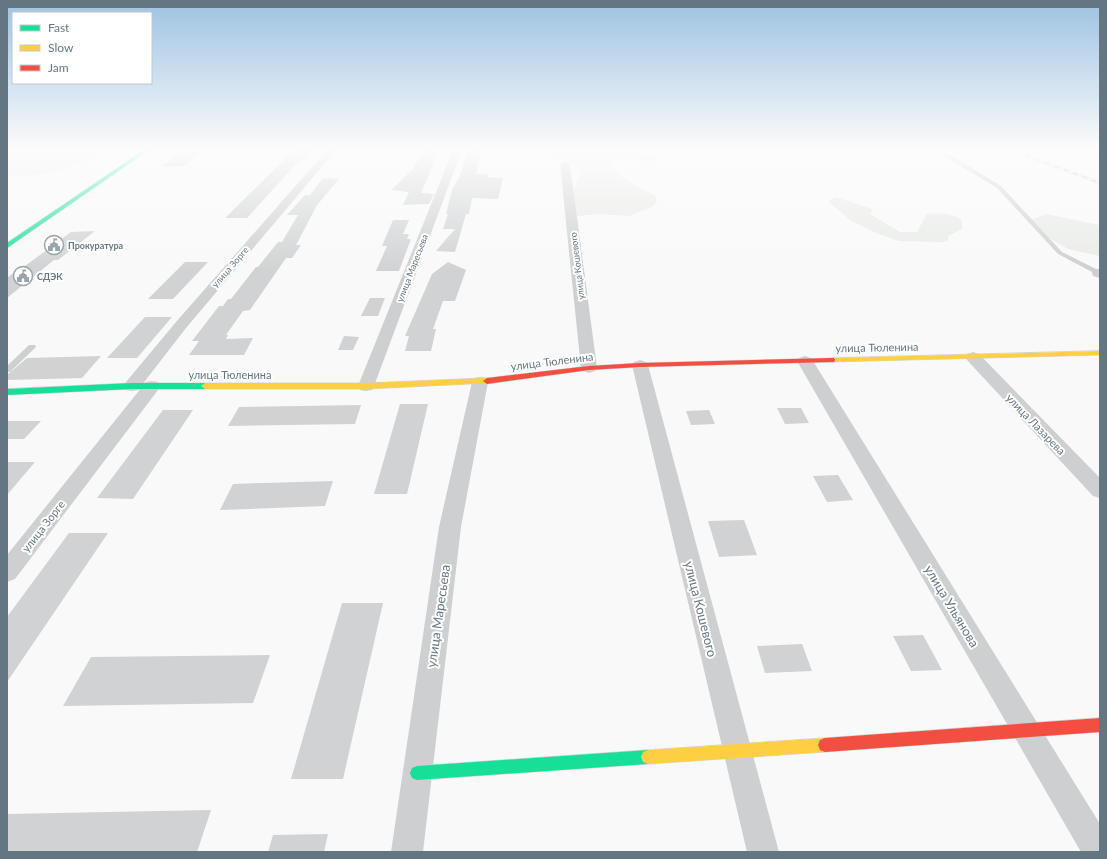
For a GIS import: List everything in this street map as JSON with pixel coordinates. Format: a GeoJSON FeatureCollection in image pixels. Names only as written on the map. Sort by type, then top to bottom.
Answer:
{"type":"FeatureCollection","features":[{"type":"Feature","properties":{"kind":"main road"},"geometry":{"type":"LineString","coordinates":[[7,246],[89,190]]}},
{"type":"Feature","properties":{"kind":"main road","name":"улица Тюленина"},"geometry":{"type":"LineString","coordinates":[[7,392],[132,386],[366,386],[480,382],[589,368],[640,365],[1100,353]]}},
{"type":"Feature","properties":{"kind":"main road"},"geometry":{"type":"LineString","coordinates":[[417,773],[1027,731],[1100,724]]}},
{"type":"Feature","properties":{"kind":"street","name":"улица Зорге"},"geometry":{"type":"LineString","coordinates":[[132,386],[180,325],[297,190]]}},
{"type":"Feature","properties":{"kind":"street","name":"улица Маресьева"},"geometry":{"type":"LineString","coordinates":[[366,386],[442,190]]}},
{"type":"Feature","properties":{"kind":"street","name":"улица Кошевого"},"geometry":{"type":"LineString","coordinates":[[568,190],[589,368]]}},
{"type":"Feature","properties":{"kind":"street","name":"улица Лазарева"},"geometry":{"type":"LineString","coordinates":[[973,357],[1100,491]]}},
{"type":"Feature","properties":{"kind":"street","name":"улица Ульянова"},"geometry":{"type":"LineString","coordinates":[[805,361],[1099,852]]}},
{"type":"Feature","properties":{"kind":"street","name":"улица Кошевого"},"geometry":{"type":"LineString","coordinates":[[640,365],[763,852]]}},
{"type":"Feature","properties":{"kind":"street","name":"улица Маресьева"},"geometry":{"type":"LineString","coordinates":[[407,852],[450,527],[480,382]]}},
{"type":"Feature","properties":{"kind":"street","name":"улица Зорге"},"geometry":{"type":"LineString","coordinates":[[7,572],[152,386]]}},
{"type":"Feature","properties":{"kind":"lane"},"geometry":{"type":"LineString","coordinates":[[1002,190],[1060,253],[1099,274]]}},
{"type":"Feature","properties":{"kind":"lane"},"geometry":{"type":"LineString","coordinates":[[7,370],[32,347]]}},
{"type":"Feature","properties":{"kind":"shaded area"},"geometry":{"type":"Polygon","coordinates":[[[574,190],[644,190],[655,196],[657,201],[654,206],[629,216],[599,214],[577,216],[573,203],[574,190]]]}},
{"type":"Feature","properties":{"kind":"shaded area"},"geometry":{"type":"Polygon","coordinates":[[[836,197],[873,209],[870,214],[900,232],[917,232],[927,214],[946,214],[957,217],[962,222],[962,229],[948,236],[948,240],[943,242],[899,241],[874,232],[850,220],[828,201],[836,197]]]}},
{"type":"Feature","properties":{"kind":"shaded area"},"geometry":{"type":"Polygon","coordinates":[[[1046,214],[1100,225],[1100,256],[1068,249],[1048,237],[1031,220],[1046,214]]]}},
{"type":"Feature","properties":{"kind":"building"},"geometry":{"type":"Polygon","coordinates":[[[253,190],[272,190],[247,218],[225,218],[253,190]]]}},
{"type":"Feature","properties":{"kind":"building"},"geometry":{"type":"Polygon","coordinates":[[[314,190],[330,190],[317,205],[296,245],[301,245],[292,258],[286,258],[250,310],[243,311],[226,335],[228,335],[226,339],[253,338],[244,355],[189,355],[199,341],[192,341],[219,306],[223,306],[228,299],[231,299],[278,242],[282,242],[298,215],[287,215],[305,195],[310,195],[314,190]]]}},
{"type":"Feature","properties":{"kind":"building"},"geometry":{"type":"Polygon","coordinates":[[[392,190],[422,190],[421,193],[434,194],[429,204],[403,205],[409,192],[392,190]]]}},
{"type":"Feature","properties":{"kind":"building"},"geometry":{"type":"Polygon","coordinates":[[[452,190],[500,190],[498,199],[472,198],[469,214],[466,214],[455,252],[436,251],[455,229],[443,229],[448,214],[446,214],[452,190]]]}},
{"type":"Feature","properties":{"kind":"building"},"geometry":{"type":"Polygon","coordinates":[[[393,220],[409,220],[403,234],[409,234],[407,239],[411,239],[399,271],[376,271],[387,246],[382,246],[393,220]]]}},
{"type":"Feature","properties":{"kind":"building"},"geometry":{"type":"Polygon","coordinates":[[[95,231],[58,260],[54,260],[7,298],[7,278],[18,269],[21,269],[71,232],[95,231]]]}},
{"type":"Feature","properties":{"kind":"building"},"geometry":{"type":"Polygon","coordinates":[[[185,262],[208,262],[173,299],[148,299],[185,262]]]}},
{"type":"Feature","properties":{"kind":"building"},"geometry":{"type":"Polygon","coordinates":[[[448,262],[466,270],[455,301],[443,301],[433,329],[436,329],[431,351],[405,351],[409,336],[405,336],[432,274],[448,262]]]}},
{"type":"Feature","properties":{"kind":"building"},"geometry":{"type":"Polygon","coordinates":[[[370,298],[385,298],[378,316],[361,316],[370,298]]]}},
{"type":"Feature","properties":{"kind":"building"},"geometry":{"type":"Polygon","coordinates":[[[145,317],[172,317],[137,358],[107,358],[145,317]]]}},
{"type":"Feature","properties":{"kind":"building"},"geometry":{"type":"Polygon","coordinates":[[[344,336],[359,337],[353,350],[338,350],[344,336]]]}},
{"type":"Feature","properties":{"kind":"building"},"geometry":{"type":"Polygon","coordinates":[[[101,356],[82,378],[7,380],[7,375],[27,358],[101,356]]]}},
{"type":"Feature","properties":{"kind":"building"},"geometry":{"type":"Polygon","coordinates":[[[400,404],[428,404],[407,494],[374,494],[400,404]]]}},
{"type":"Feature","properties":{"kind":"building"},"geometry":{"type":"Polygon","coordinates":[[[361,405],[355,424],[228,426],[239,407],[361,405]]]}},
{"type":"Feature","properties":{"kind":"building"},"geometry":{"type":"Polygon","coordinates":[[[777,408],[801,408],[809,423],[785,424],[777,408]]]}},
{"type":"Feature","properties":{"kind":"building"},"geometry":{"type":"Polygon","coordinates":[[[163,410],[193,410],[133,499],[97,498],[163,410]]]}},
{"type":"Feature","properties":{"kind":"building"},"geometry":{"type":"Polygon","coordinates":[[[709,410],[715,424],[691,425],[686,411],[709,410]]]}},
{"type":"Feature","properties":{"kind":"building"},"geometry":{"type":"Polygon","coordinates":[[[7,421],[41,421],[24,439],[7,439],[7,421]]]}},
{"type":"Feature","properties":{"kind":"building"},"geometry":{"type":"Polygon","coordinates":[[[7,462],[35,462],[7,495],[7,462]]]}},
{"type":"Feature","properties":{"kind":"building"},"geometry":{"type":"Polygon","coordinates":[[[838,475],[853,500],[827,502],[813,476],[838,475]]]}},
{"type":"Feature","properties":{"kind":"building"},"geometry":{"type":"Polygon","coordinates":[[[333,481],[325,506],[220,510],[233,484],[333,481]]]}},
{"type":"Feature","properties":{"kind":"building"},"geometry":{"type":"Polygon","coordinates":[[[744,520],[757,555],[719,557],[708,521],[744,520]]]}},
{"type":"Feature","properties":{"kind":"building"},"geometry":{"type":"Polygon","coordinates":[[[69,533],[108,533],[7,682],[7,617],[69,533]]]}},
{"type":"Feature","properties":{"kind":"building"},"geometry":{"type":"Polygon","coordinates":[[[342,603],[383,603],[343,779],[291,779],[342,603]]]}},
{"type":"Feature","properties":{"kind":"building"},"geometry":{"type":"Polygon","coordinates":[[[923,635],[942,670],[911,671],[893,636],[923,635]]]}},
{"type":"Feature","properties":{"kind":"building"},"geometry":{"type":"Polygon","coordinates":[[[802,644],[812,671],[765,673],[757,646],[802,644]]]}},
{"type":"Feature","properties":{"kind":"building"},"geometry":{"type":"Polygon","coordinates":[[[270,655],[253,703],[63,706],[91,657],[270,655]]]}},
{"type":"Feature","properties":{"kind":"building"},"geometry":{"type":"Polygon","coordinates":[[[211,810],[197,852],[7,852],[7,814],[211,810]]]}},
{"type":"Feature","properties":{"kind":"building"},"geometry":{"type":"Polygon","coordinates":[[[328,834],[324,852],[268,852],[273,835],[328,834]]]}},
{"type":"Feature","properties":{"kind":"traffic: fast"},"geometry":{"type":"LineString","coordinates":[[7,246],[89,190]]}},
{"type":"Feature","properties":{"kind":"traffic: fast"},"geometry":{"type":"LineString","coordinates":[[7,392],[132,386],[205,386]]}},
{"type":"Feature","properties":{"kind":"traffic: fast"},"geometry":{"type":"LineString","coordinates":[[417,773],[648,757]]}},
{"type":"Feature","properties":{"kind":"traffic: slow"},"geometry":{"type":"LineString","coordinates":[[831,360],[1100,353]]}},
{"type":"Feature","properties":{"kind":"traffic: slow"},"geometry":{"type":"LineString","coordinates":[[205,386],[366,386],[487,381]]}},
{"type":"Feature","properties":{"kind":"traffic: slow"},"geometry":{"type":"LineString","coordinates":[[648,757],[825,745]]}},
{"type":"Feature","properties":{"kind":"traffic: jam"},"geometry":{"type":"LineString","coordinates":[[487,381],[589,368],[640,365],[831,360]]}},
{"type":"Feature","properties":{"kind":"traffic: jam"},"geometry":{"type":"LineString","coordinates":[[825,745],[1100,725]]}},
{"type":"Feature","properties":{"kind":"place","name":"Прокуратура"},"geometry":{"type":"Point","coordinates":[54,245]}},
{"type":"Feature","properties":{"kind":"place","name":"СДЭК"},"geometry":{"type":"Point","coordinates":[23,276]}}]}
